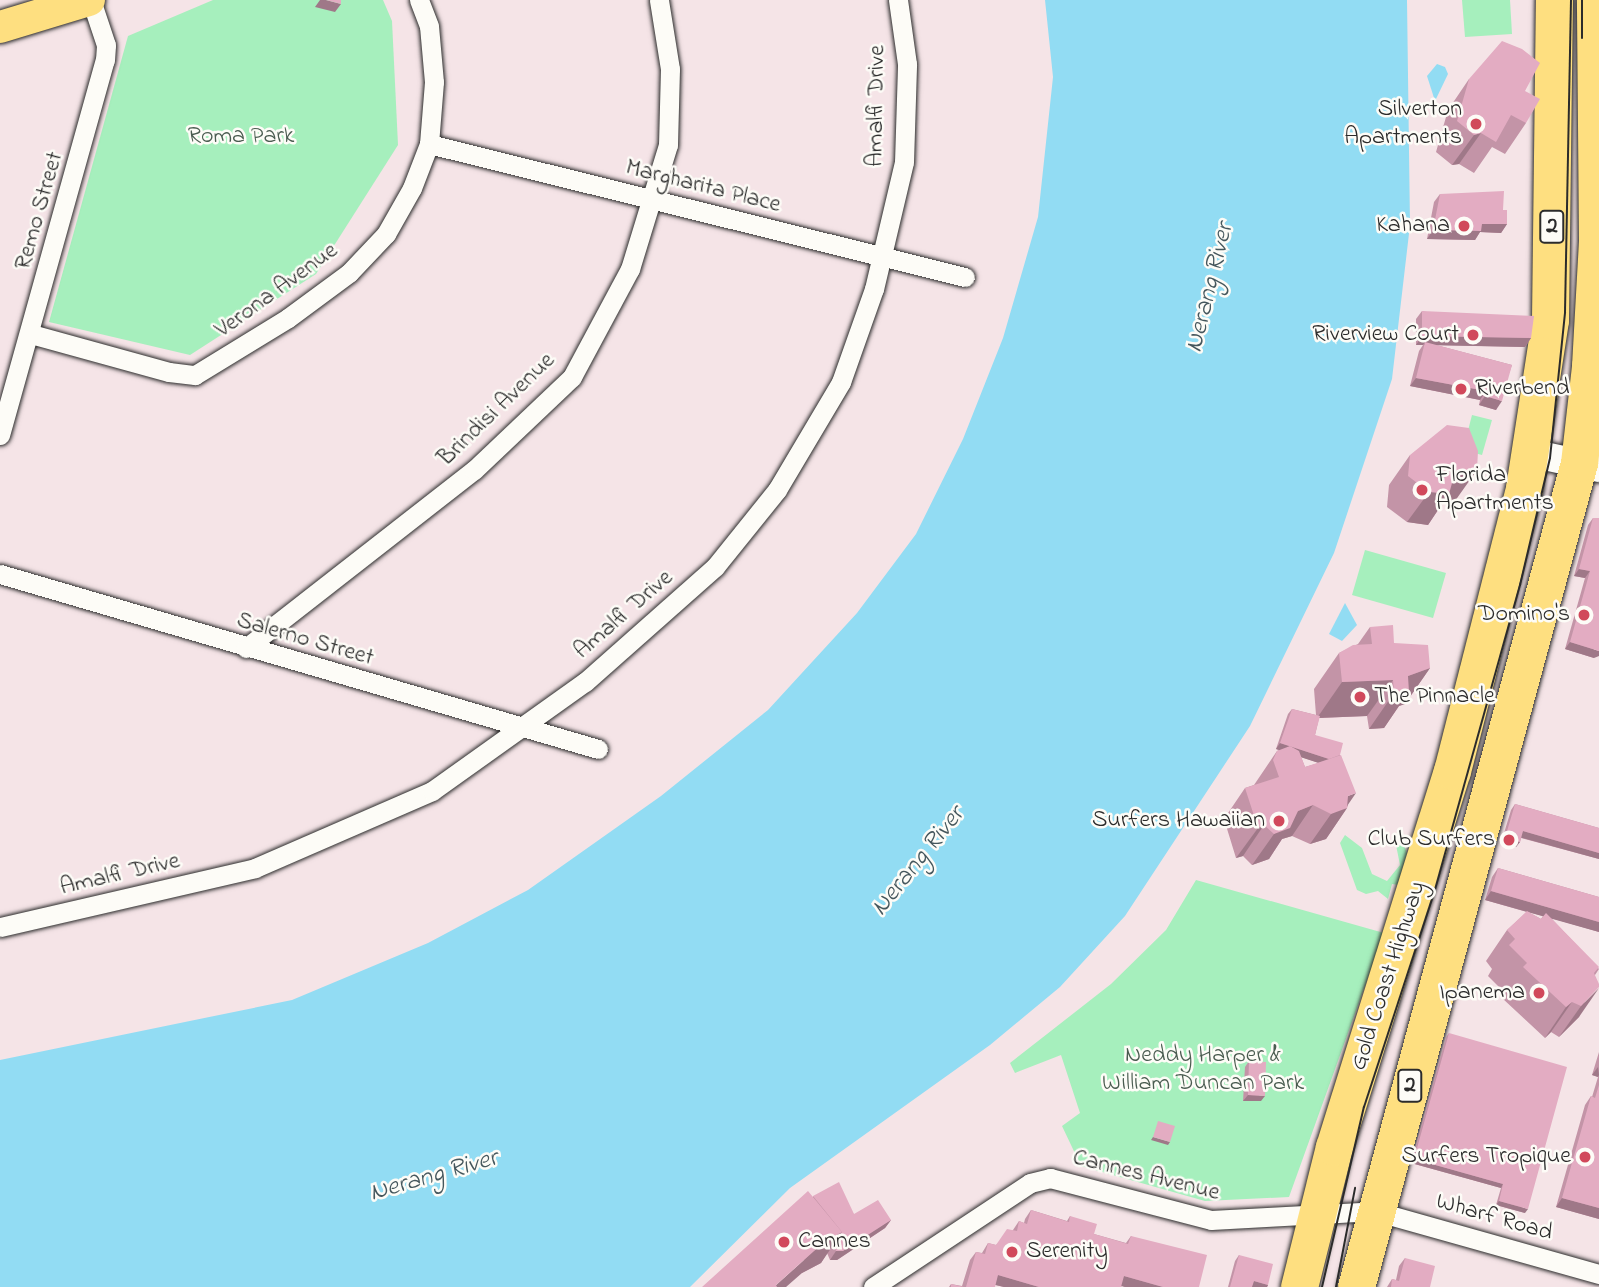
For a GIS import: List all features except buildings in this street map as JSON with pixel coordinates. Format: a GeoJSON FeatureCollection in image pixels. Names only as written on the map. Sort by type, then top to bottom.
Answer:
{"type":"FeatureCollection","features":[{"type":"Feature","properties":{"kind":"highway","name":"Gold Coast Highway"},"geometry":{"type":"LineString","coordinates":[[1299,1287],[1313,1218],[1436,825],[1508,564],[1531,453],[1550,320],[1554,0]]}},
{"type":"Feature","properties":{"kind":"highway","name":"Gold Coast Highway"},"geometry":{"type":"LineString","coordinates":[[1356,1287],[1375,1211],[1589,466],[1590,366],[1598,239],[1595,0]]}},
{"type":"Feature","properties":{"kind":"main road"},"geometry":{"type":"LineString","coordinates":[[0,27],[90,0]]}},
{"type":"Feature","properties":{"kind":"street","name":"Remo Street"},"geometry":{"type":"LineString","coordinates":[[0,435],[31,334],[105,60],[106,45],[90,0]]}},
{"type":"Feature","properties":{"kind":"street","name":"Verona Avenue"},"geometry":{"type":"LineString","coordinates":[[31,334],[169,372],[195,374],[288,317],[349,273],[386,233],[412,188],[429,144],[434,82],[429,26],[419,0]]}},
{"type":"Feature","properties":{"kind":"street","name":"Brindisi Avenue"},"geometry":{"type":"LineString","coordinates":[[246,648],[474,470],[572,377],[631,269],[668,145],[670,69],[659,0]]}},
{"type":"Feature","properties":{"kind":"street","name":"Amalfi Drive"},"geometry":{"type":"LineString","coordinates":[[0,927],[255,868],[432,791],[585,682],[715,568],[777,490],[841,382],[883,258],[904,162],[907,64],[898,0]]}},
{"type":"Feature","properties":{"kind":"street","name":"Margharita Place"},"geometry":{"type":"LineString","coordinates":[[429,144],[965,277]]}},
{"type":"Feature","properties":{"kind":"street"},"geometry":{"type":"LineString","coordinates":[[1531,453],[1589,466]]}},
{"type":"Feature","properties":{"kind":"street","name":"Salerno Street"},"geometry":{"type":"LineString","coordinates":[[0,574],[246,648],[598,748]]}},
{"type":"Feature","properties":{"kind":"street","name":"Cannes Avenue"},"geometry":{"type":"LineString","coordinates":[[873,1287],[1042,1179],[1071,1181],[1211,1220],[1313,1218],[1375,1211]]}},
{"type":"Feature","properties":{"kind":"street","name":"Wharf Road"},"geometry":{"type":"LineString","coordinates":[[1375,1211],[1591,1277]]}},
{"type":"Feature","properties":{"kind":"green space","name":"Roma Park"},"geometry":{"type":"Polygon","coordinates":[[[213,0],[383,0],[392,21],[398,145],[316,274],[190,355],[49,322],[128,36],[213,0]]]}},
{"type":"Feature","properties":{"kind":"green space"},"geometry":{"type":"Polygon","coordinates":[[[1462,0],[1510,0],[1512,34],[1465,37],[1462,0]]]}},
{"type":"Feature","properties":{"kind":"green space"},"geometry":{"type":"Polygon","coordinates":[[[1472,415],[1492,420],[1482,455],[1463,450],[1472,415]]]}},
{"type":"Feature","properties":{"kind":"green space"},"geometry":{"type":"Polygon","coordinates":[[[1365,550],[1446,573],[1433,618],[1352,595],[1365,550]]]}},
{"type":"Feature","properties":{"kind":"green space"},"geometry":{"type":"Polygon","coordinates":[[[1345,835],[1362,848],[1372,874],[1387,881],[1400,865],[1396,845],[1404,845],[1407,853],[1398,885],[1392,884],[1388,899],[1378,891],[1366,894],[1357,890],[1340,843],[1345,835]]]}},
{"type":"Feature","properties":{"kind":"green space","name":"Neddy Harper & William Duncan Park"},"geometry":{"type":"Polygon","coordinates":[[[1196,880],[1384,933],[1289,1197],[1205,1201],[1081,1166],[1062,1126],[1080,1113],[1061,1055],[1015,1073],[1010,1063],[1111,984],[1166,930],[1196,880]]]}},
{"type":"Feature","properties":{"kind":"water","name":"Nerang River"},"geometry":{"type":"Polygon","coordinates":[[[1045,0],[1407,0],[1410,225],[1392,379],[1334,553],[1250,726],[1125,916],[1060,987],[990,1045],[790,1188],[690,1287],[0,1287],[0,1060],[292,1000],[428,943],[528,890],[661,796],[768,710],[857,613],[916,534],[963,439],[1003,338],[1038,217],[1053,77],[1045,0]]]}},
{"type":"Feature","properties":{"kind":"water"},"geometry":{"type":"Polygon","coordinates":[[[1437,64],[1445,67],[1448,74],[1435,101],[1427,76],[1437,64]]]}},
{"type":"Feature","properties":{"kind":"water"},"geometry":{"type":"Polygon","coordinates":[[[1345,603],[1357,625],[1342,641],[1329,634],[1345,603]]]}},
{"type":"Feature","properties":{"kind":"tram line"},"geometry":{"type":"LineString","coordinates":[[1322,1287],[1364,1107],[1434,893],[1520,585],[1550,458],[1565,312],[1571,0]]}},
{"type":"Feature","properties":{"kind":"tram line"},"geometry":{"type":"LineString","coordinates":[[1582,0],[1582,38]]}},
{"type":"Feature","properties":{"kind":"tram line"},"geometry":{"type":"LineString","coordinates":[[1336,1287],[1355,1188]]}},
{"type":"Feature","properties":{"kind":"place","name":"Silverton Apartments"},"geometry":{"type":"Point","coordinates":[1476,124]}},
{"type":"Feature","properties":{"kind":"place","name":"Kahana"},"geometry":{"type":"Point","coordinates":[1464,226]}},
{"type":"Feature","properties":{"kind":"place","name":"Riverview Court"},"geometry":{"type":"Point","coordinates":[1473,335]}},
{"type":"Feature","properties":{"kind":"place","name":"Riverbend"},"geometry":{"type":"Point","coordinates":[1461,389]}},
{"type":"Feature","properties":{"kind":"place","name":"Florida Apartments"},"geometry":{"type":"Point","coordinates":[1422,490]}},
{"type":"Feature","properties":{"kind":"place","name":"Domino's"},"geometry":{"type":"Point","coordinates":[1584,615]}},
{"type":"Feature","properties":{"kind":"place","name":"The Pinnacle"},"geometry":{"type":"Point","coordinates":[1360,697]}},
{"type":"Feature","properties":{"kind":"place","name":"Surfers Hawaiian"},"geometry":{"type":"Point","coordinates":[1279,821]}},
{"type":"Feature","properties":{"kind":"place","name":"Club Surfers"},"geometry":{"type":"Point","coordinates":[1509,840]}},
{"type":"Feature","properties":{"kind":"place","name":"Ipanema"},"geometry":{"type":"Point","coordinates":[1539,993]}},
{"type":"Feature","properties":{"kind":"place","name":"Surfers Tropique"},"geometry":{"type":"Point","coordinates":[1585,1157]}},
{"type":"Feature","properties":{"kind":"place","name":"Cannes"},"geometry":{"type":"Point","coordinates":[784,1242]}},
{"type":"Feature","properties":{"kind":"place","name":"Serenity"},"geometry":{"type":"Point","coordinates":[1012,1252]}}]}
